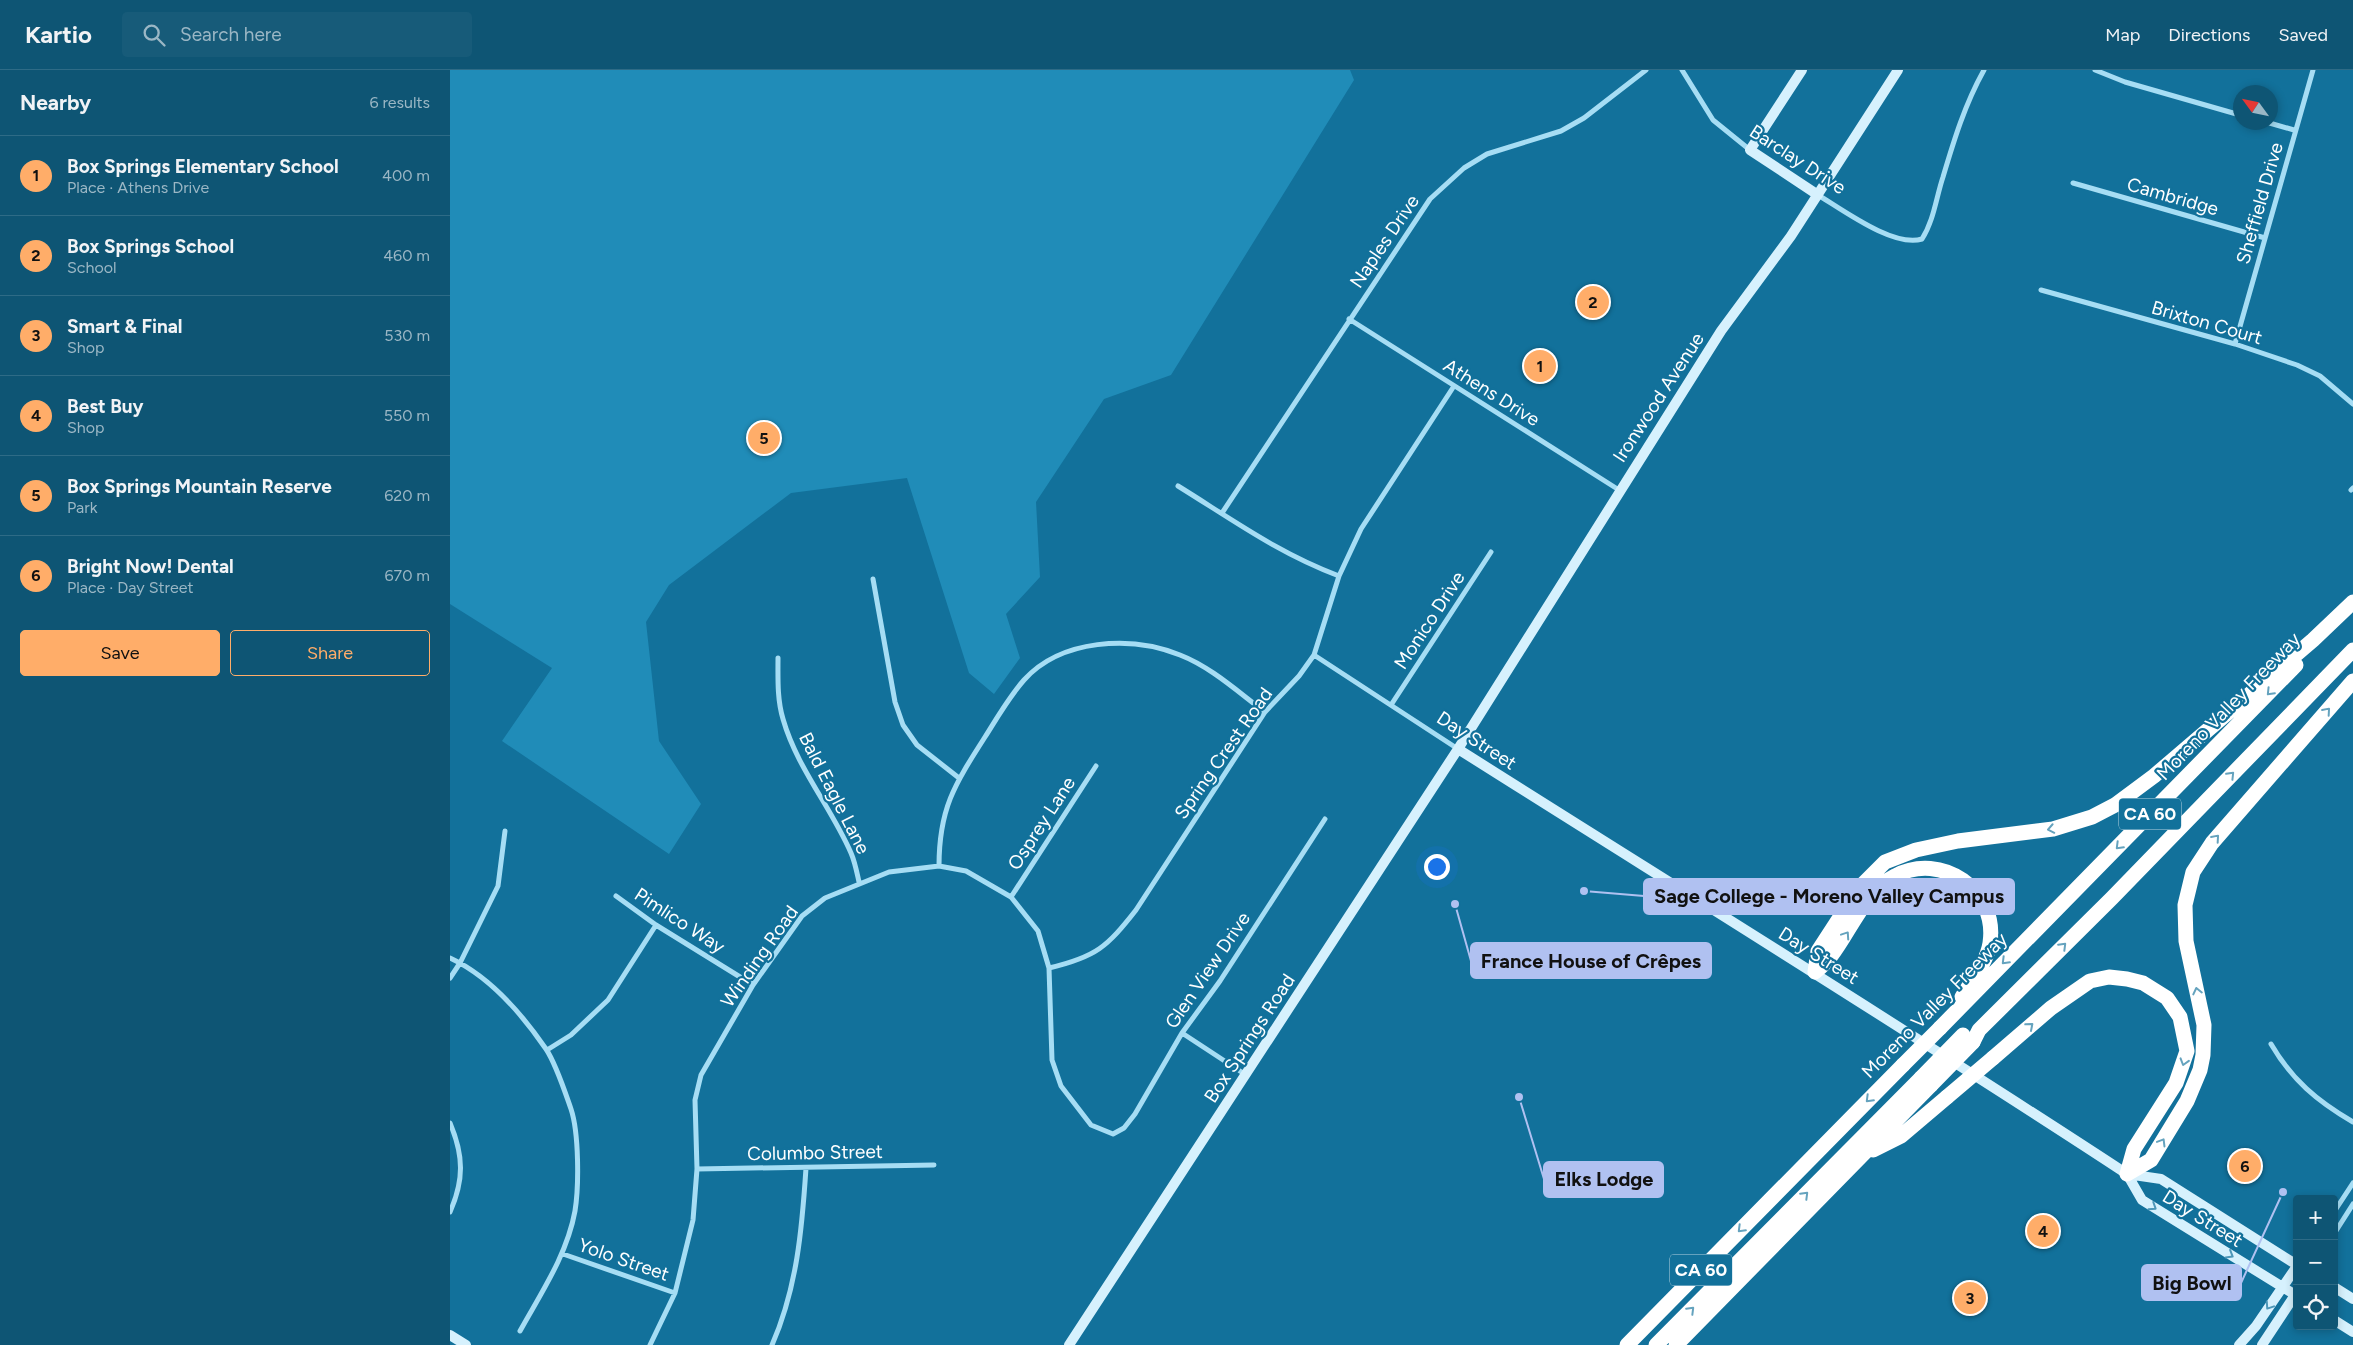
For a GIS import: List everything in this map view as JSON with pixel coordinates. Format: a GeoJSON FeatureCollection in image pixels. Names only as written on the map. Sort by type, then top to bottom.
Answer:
{"type":"FeatureCollection","features":[{"type":"Feature","properties":{"kind":"highway"},"geometry":{"type":"LineString","coordinates":[[1815,972],[1818,952],[1859,888],[1885,862],[1900,854],[1924,848],[2054,829],[2092,817],[2115,805],[2154,776],[2312,640],[2353,602]]}},
{"type":"Feature","properties":{"kind":"highway","name":"Moreno Valley Freeway"},"geometry":{"type":"LineString","coordinates":[[1627,1345],[2353,607]]}},
{"type":"Feature","properties":{"kind":"highway","name":"CA 60"},"geometry":{"type":"LineString","coordinates":[[1676,1345],[1862,1156],[1926,1081],[2112,898],[2353,650]]}},
{"type":"Feature","properties":{"kind":"highway"},"geometry":{"type":"LineString","coordinates":[[2127,1174],[2152,1160],[2187,1101],[2203,1055],[2204,1025],[2184,924],[2187,890],[2193,872],[2212,843],[2353,681]]}},
{"type":"Feature","properties":{"kind":"highway"},"geometry":{"type":"LineString","coordinates":[[1815,972],[1830,958],[1882,884],[1907,870],[1921,866],[1952,873],[1972,887],[1984,902],[1989,913],[1991,936],[1988,951],[1981,966],[1943,1024]]}},
{"type":"Feature","properties":{"kind":"highway"},"geometry":{"type":"LineString","coordinates":[[1862,1156],[1901,1136],[2051,1008],[2090,981],[2109,977],[2143,983],[2167,998],[2180,1017],[2187,1051],[2176,1082],[2134,1149],[2127,1174]]}},
{"type":"Feature","properties":{"kind":"highway"},"geometry":{"type":"LineString","coordinates":[[1656,1345],[1926,1081]]}},
{"type":"Feature","properties":{"kind":"main road"},"geometry":{"type":"LineString","coordinates":[[1750,150],[1802,70]]}},
{"type":"Feature","properties":{"kind":"main road","name":"Ironwood Avenue"},"geometry":{"type":"LineString","coordinates":[[1458,749],[1619,490],[1721,331],[1782,250],[1898,70]]}},
{"type":"Feature","properties":{"kind":"main road","name":"Barclay Drive"},"geometry":{"type":"LineString","coordinates":[[1750,150],[1818,195]]}},
{"type":"Feature","properties":{"kind":"main road","name":"Day Street"},"geometry":{"type":"LineString","coordinates":[[1458,749],[1660,878],[1815,972],[2127,1174],[2160,1179],[2293,1262]]}},
{"type":"Feature","properties":{"kind":"main road","name":"Box Springs Road"},"geometry":{"type":"LineString","coordinates":[[1069,1345],[1458,749]]}},
{"type":"Feature","properties":{"kind":"main road","name":"Day Street"},"geometry":{"type":"LineString","coordinates":[[2127,1174],[2142,1200],[2293,1292]]}},
{"type":"Feature","properties":{"kind":"main road"},"geometry":{"type":"LineString","coordinates":[[2240,1345],[2256,1326],[2293,1271]]}},
{"type":"Feature","properties":{"kind":"main road"},"geometry":{"type":"LineString","coordinates":[[2338,1290],[2353,1299]]}},
{"type":"Feature","properties":{"kind":"main road"},"geometry":{"type":"LineString","coordinates":[[2262,1345],[2293,1298]]}},
{"type":"Feature","properties":{"kind":"main road"},"geometry":{"type":"LineString","coordinates":[[2338,1323],[2353,1332]]}},
{"type":"Feature","properties":{"kind":"main road"},"geometry":{"type":"LineString","coordinates":[[450,1335],[466,1345]]}},
{"type":"Feature","properties":{"kind":"street","name":"Naples Drive"},"geometry":{"type":"LineString","coordinates":[[1222,513],[1412,222],[1446,183],[1464,168],[1487,154],[1561,131],[1584,118],[1646,70]]}},
{"type":"Feature","properties":{"kind":"street","name":"Barclay Drive"},"geometry":{"type":"LineString","coordinates":[[1682,70],[1713,120],[1750,150]]}},
{"type":"Feature","properties":{"kind":"street","name":"Barclay Drive"},"geometry":{"type":"LineString","coordinates":[[1818,195],[1892,236],[1912,242],[1922,239],[1932,221],[1953,141],[1967,100],[1984,70]]}},
{"type":"Feature","properties":{"kind":"street"},"geometry":{"type":"LineString","coordinates":[[2095,70],[2125,82],[2233,113]]}},
{"type":"Feature","properties":{"kind":"street","name":"Sheffield Drive"},"geometry":{"type":"LineString","coordinates":[[2234,344],[2294,130],[2313,70]]}},
{"type":"Feature","properties":{"kind":"street"},"geometry":{"type":"LineString","coordinates":[[2278,125],[2294,130]]}},
{"type":"Feature","properties":{"kind":"street","name":"Cambridge"},"geometry":{"type":"LineString","coordinates":[[2073,183],[2265,238]]}},
{"type":"Feature","properties":{"kind":"street","name":"Brixton Court"},"geometry":{"type":"LineString","coordinates":[[2041,290],[2234,344],[2297,365],[2320,376],[2353,404]]}},
{"type":"Feature","properties":{"kind":"street","name":"Athens Drive"},"geometry":{"type":"LineString","coordinates":[[1349,319],[1619,490]]}},
{"type":"Feature","properties":{"kind":"street","name":"Spring Crest Road"},"geometry":{"type":"LineString","coordinates":[[1049,968],[1079,961],[1096,952],[1116,935],[1136,910],[1265,712],[1298,676],[1314,655],[1339,576],[1361,528],[1454,386]]}},
{"type":"Feature","properties":{"kind":"street"},"geometry":{"type":"LineString","coordinates":[[1178,486],[1302,562],[1339,576]]}},
{"type":"Feature","properties":{"kind":"street","name":"Monico Drive"},"geometry":{"type":"LineString","coordinates":[[1392,705],[1491,552]]}},
{"type":"Feature","properties":{"kind":"street"},"geometry":{"type":"LineString","coordinates":[[872,579],[895,702],[903,725],[917,745],[959,778]]}},
{"type":"Feature","properties":{"kind":"street"},"geometry":{"type":"LineString","coordinates":[[939,866],[942,822],[948,800],[959,778],[1024,680],[1046,662],[1060,655],[1093,645],[1154,646],[1202,665],[1265,712]]}},
{"type":"Feature","properties":{"kind":"street","name":"Day Street"},"geometry":{"type":"LineString","coordinates":[[1314,655],[1458,749]]}},
{"type":"Feature","properties":{"kind":"street","name":"Bald Eagle Lane"},"geometry":{"type":"LineString","coordinates":[[778,658],[778,698],[789,736],[804,770],[843,835],[852,855],[860,882]]}},
{"type":"Feature","properties":{"kind":"street","name":"Osprey Lane"},"geometry":{"type":"LineString","coordinates":[[1011,897],[1096,766]]}},
{"type":"Feature","properties":{"kind":"street","name":"Glen View Drive"},"geometry":{"type":"LineString","coordinates":[[1113,1134],[1124,1128],[1135,1114],[1182,1033],[1220,981],[1325,819]]}},
{"type":"Feature","properties":{"kind":"street"},"geometry":{"type":"LineString","coordinates":[[450,978],[460,963],[498,886],[505,831]]}},
{"type":"Feature","properties":{"kind":"street","name":"Winding Road"},"geometry":{"type":"LineString","coordinates":[[650,1345],[675,1293],[693,1220],[697,1169],[695,1100],[701,1074],[753,985],[802,916],[826,898],[860,882],[889,872],[939,866],[966,871],[1011,897],[1038,931],[1049,968],[1052,1060],[1061,1086],[1091,1125],[1113,1134]]}},
{"type":"Feature","properties":{"kind":"street","name":"Pimlico Way"},"geometry":{"type":"LineString","coordinates":[[616,896],[656,925],[753,985]]}},
{"type":"Feature","properties":{"kind":"street"},"geometry":{"type":"LineString","coordinates":[[547,1050],[571,1035],[608,1000],[656,925]]}},
{"type":"Feature","properties":{"kind":"street"},"geometry":{"type":"LineString","coordinates":[[450,958],[460,963],[504,997],[547,1050],[572,1110],[577,1142],[575,1210],[563,1254],[520,1331]]}},
{"type":"Feature","properties":{"kind":"street"},"geometry":{"type":"LineString","coordinates":[[1182,1033],[1246,1075]]}},
{"type":"Feature","properties":{"kind":"street"},"geometry":{"type":"LineString","coordinates":[[2271,1044],[2282,1064],[2307,1092],[2353,1122]]}},
{"type":"Feature","properties":{"kind":"street"},"geometry":{"type":"LineString","coordinates":[[450,1123],[460,1148],[459,1192],[450,1212]]}},
{"type":"Feature","properties":{"kind":"street","name":"Columbo Street"},"geometry":{"type":"LineString","coordinates":[[697,1169],[934,1165]]}},
{"type":"Feature","properties":{"kind":"street"},"geometry":{"type":"LineString","coordinates":[[772,1345],[792,1286],[800,1247],[806,1168]]}},
{"type":"Feature","properties":{"kind":"street"},"geometry":{"type":"LineString","coordinates":[[2338,1206],[2353,1183]]}},
{"type":"Feature","properties":{"kind":"street"},"geometry":{"type":"LineString","coordinates":[[2338,1228],[2353,1204]]}},
{"type":"Feature","properties":{"kind":"street","name":"Yolo Street"},"geometry":{"type":"LineString","coordinates":[[563,1254],[675,1293]]}},
{"type":"Feature","properties":{"kind":"shaded area"},"geometry":{"type":"Polygon","coordinates":[[[450,70],[1350,70],[1354,80],[1171,375],[1104,399],[1036,502],[1040,577],[1006,614],[1020,658],[994,694],[969,673],[907,478],[791,493],[669,585],[646,622],[659,741],[701,804],[669,854],[502,741],[552,668],[450,604],[450,70]]]}},
{"type":"Feature","properties":{"kind":"place","name":"Box Springs School"},"geometry":{"type":"Point","coordinates":[1593,302]}},
{"type":"Feature","properties":{"kind":"place","name":"Box Springs Elementary School"},"geometry":{"type":"Point","coordinates":[1540,366]}},
{"type":"Feature","properties":{"kind":"place","name":"Box Springs Mountain Reserve"},"geometry":{"type":"Point","coordinates":[764,438]}},
{"type":"Feature","properties":{"kind":"place","name":"Sage College - Moreno Valley Campus"},"geometry":{"type":"Point","coordinates":[1584,891]}},
{"type":"Feature","properties":{"kind":"place","name":"France House of Crêpes"},"geometry":{"type":"Point","coordinates":[1455,904]}},
{"type":"Feature","properties":{"kind":"place","name":"Elks Lodge"},"geometry":{"type":"Point","coordinates":[1519,1097]}},
{"type":"Feature","properties":{"kind":"place","name":"Bright Now! Dental"},"geometry":{"type":"Point","coordinates":[2245,1166]}},
{"type":"Feature","properties":{"kind":"place","name":"Big Bowl"},"geometry":{"type":"Point","coordinates":[2283,1192]}},
{"type":"Feature","properties":{"kind":"place","name":"Best Buy"},"geometry":{"type":"Point","coordinates":[2043,1231]}},
{"type":"Feature","properties":{"kind":"place","name":"Smart & Final"},"geometry":{"type":"Point","coordinates":[1970,1298]}}]}
